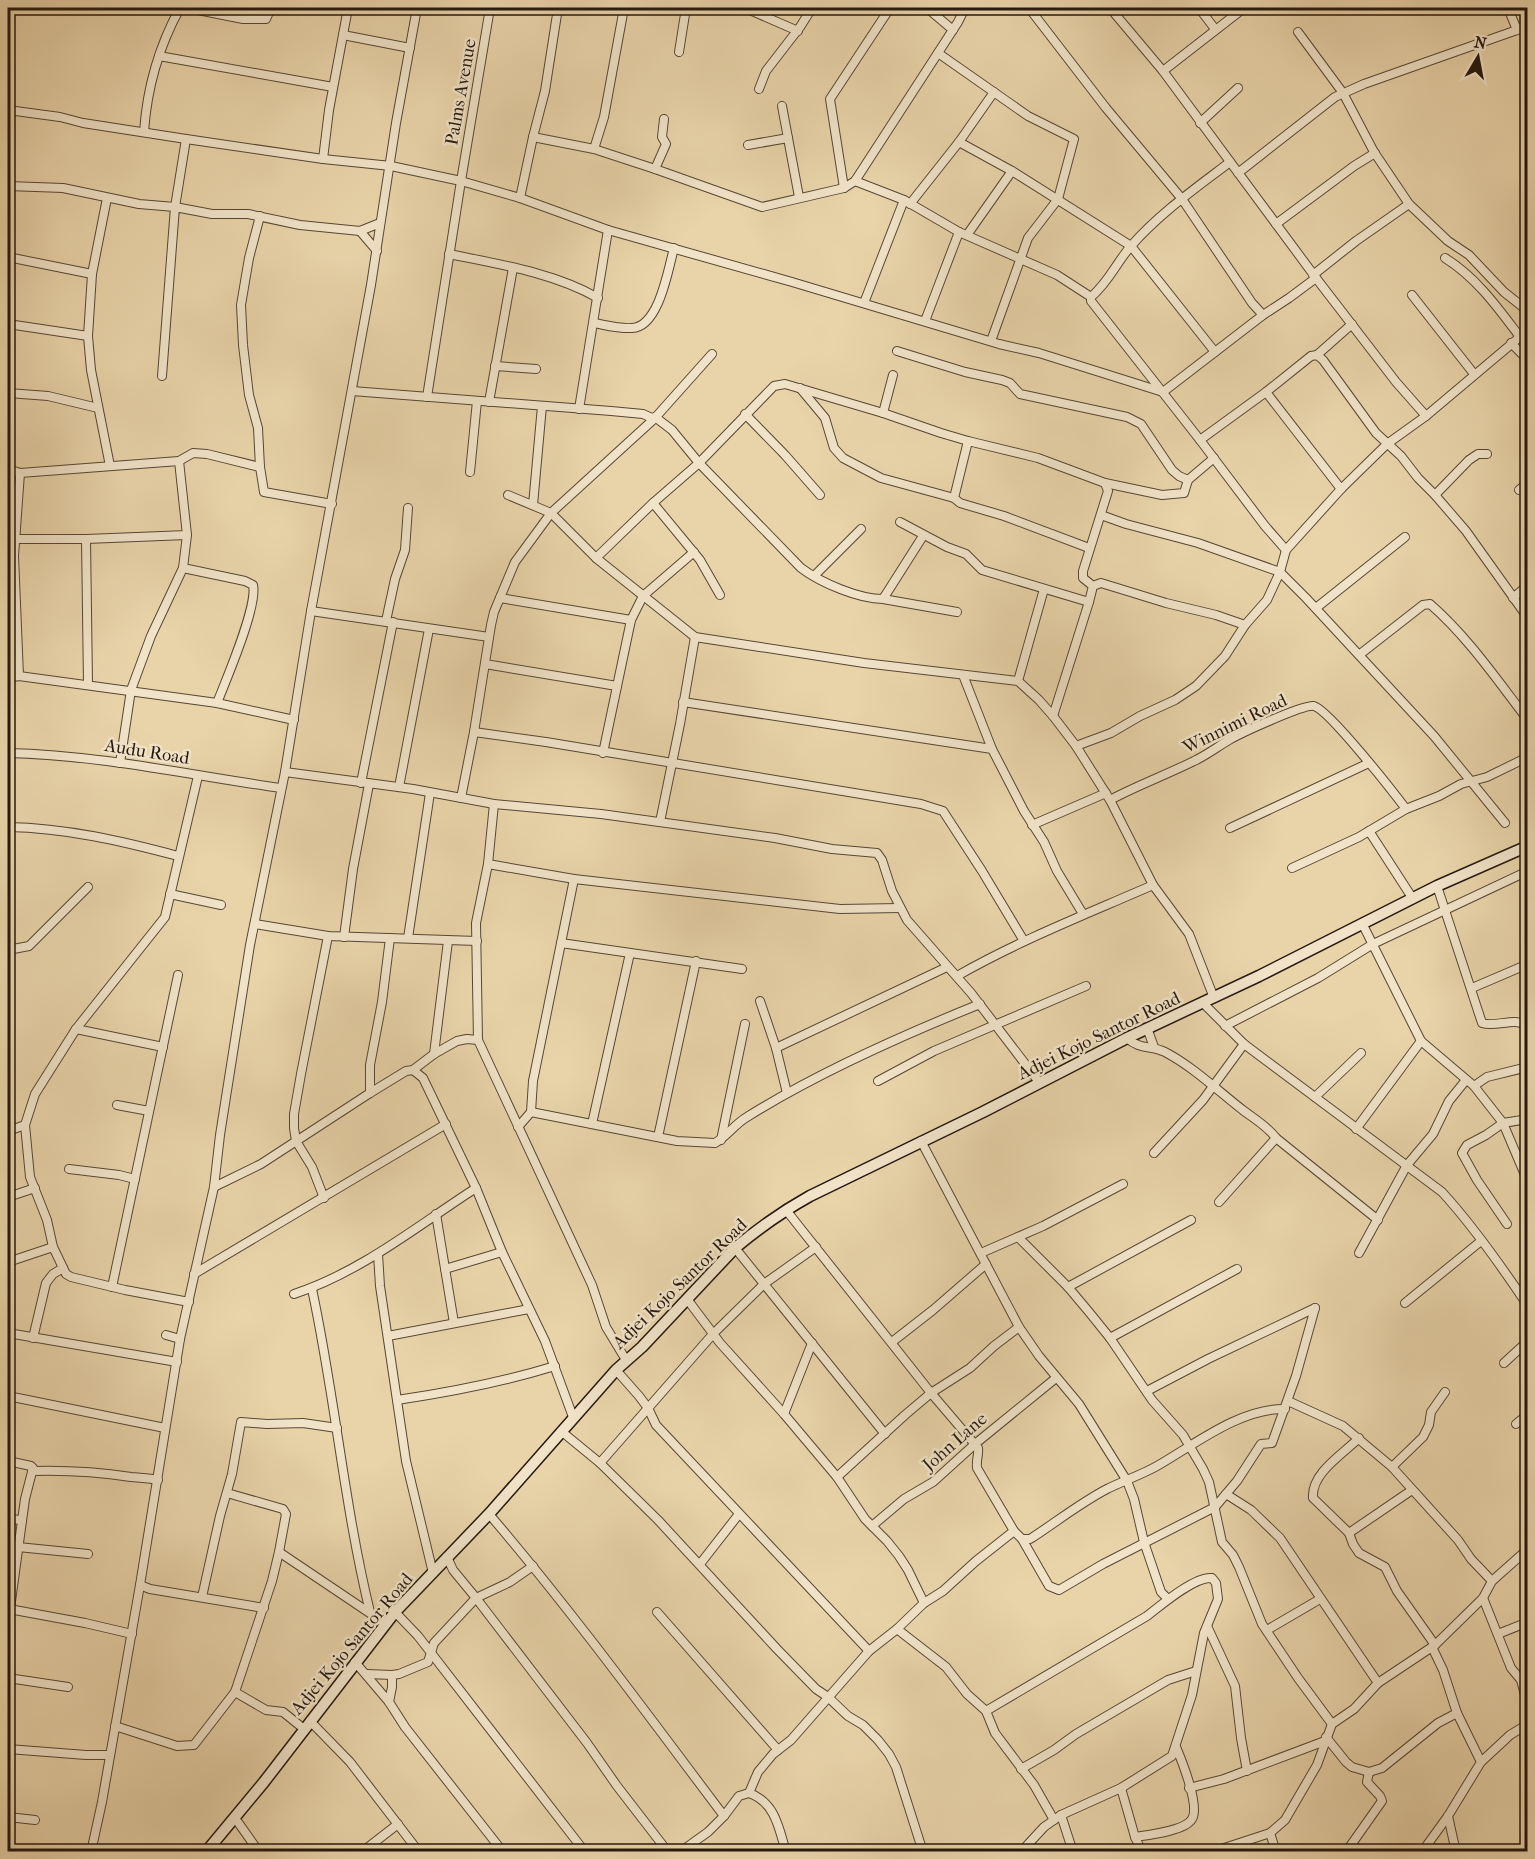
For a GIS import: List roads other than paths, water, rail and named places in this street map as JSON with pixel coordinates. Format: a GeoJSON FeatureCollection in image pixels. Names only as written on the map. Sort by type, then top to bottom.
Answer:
{"type":"FeatureCollection","features":[{"type":"Feature","properties":{"kind":"street"},"geometry":{"type":"LineString","coordinates":[[144,132],[148,96],[159,56],[169,28],[180,8]]}},
{"type":"Feature","properties":{"kind":"street"},"geometry":{"type":"LineString","coordinates":[[188,8],[243,19],[266,19],[271,8]]}},
{"type":"Feature","properties":{"kind":"street"},"geometry":{"type":"LineString","coordinates":[[323,159],[333,87],[348,8]]}},
{"type":"Feature","properties":{"kind":"street"},"geometry":{"type":"LineString","coordinates":[[91,1851],[132,1634],[180,1339],[214,1187],[250,945],[285,772],[417,8]]}},
{"type":"Feature","properties":{"kind":"street","name":"Palms Avenue"},"geometry":{"type":"LineString","coordinates":[[427,397],[490,8]]}},
{"type":"Feature","properties":{"kind":"street"},"geometry":{"type":"LineString","coordinates":[[520,198],[545,91],[558,8]]}},
{"type":"Feature","properties":{"kind":"street"},"geometry":{"type":"LineString","coordinates":[[594,149],[604,117],[624,8]]}},
{"type":"Feature","properties":{"kind":"street"},"geometry":{"type":"LineString","coordinates":[[679,52],[686,8]]}},
{"type":"Feature","properties":{"kind":"street"},"geometry":{"type":"LineString","coordinates":[[745,8],[798,31]]}},
{"type":"Feature","properties":{"kind":"street"},"geometry":{"type":"LineString","coordinates":[[759,89],[766,71],[798,31],[812,8]]}},
{"type":"Feature","properties":{"kind":"street"},"geometry":{"type":"LineString","coordinates":[[844,188],[830,99],[890,8]]}},
{"type":"Feature","properties":{"kind":"street"},"geometry":{"type":"LineString","coordinates":[[927,8],[953,30]]}},
{"type":"Feature","properties":{"kind":"street"},"geometry":{"type":"LineString","coordinates":[[533,137],[594,149],[655,168],[762,207],[844,188],[855,181],[965,8]]}},
{"type":"Feature","properties":{"kind":"street"},"geometry":{"type":"LineString","coordinates":[[1029,8],[1106,108],[1182,199],[1252,303],[1263,315]]}},
{"type":"Feature","properties":{"kind":"street"},"geometry":{"type":"LineString","coordinates":[[1110,8],[1163,71],[1315,276],[1396,382],[1426,416]]}},
{"type":"Feature","properties":{"kind":"street"},"geometry":{"type":"LineString","coordinates":[[1199,8],[1215,29]]}},
{"type":"Feature","properties":{"kind":"street"},"geometry":{"type":"LineString","coordinates":[[1163,71],[1244,8]]}},
{"type":"Feature","properties":{"kind":"street"},"geometry":{"type":"LineString","coordinates":[[1508,8],[1516,30]]}},
{"type":"Feature","properties":{"kind":"street"},"geometry":{"type":"LineString","coordinates":[[1238,173],[1335,97],[1364,84],[1527,25]]}},
{"type":"Feature","properties":{"kind":"street"},"geometry":{"type":"LineString","coordinates":[[1298,32],[1343,93],[1375,153],[1409,204],[1448,241],[1469,255],[1504,292],[1527,311]]}},
{"type":"Feature","properties":{"kind":"street"},"geometry":{"type":"LineString","coordinates":[[343,35],[410,48]]}},
{"type":"Feature","properties":{"kind":"street"},"geometry":{"type":"LineString","coordinates":[[938,53],[1028,116],[1074,139],[1058,199],[1028,238],[991,341]]}},
{"type":"Feature","properties":{"kind":"street"},"geometry":{"type":"LineString","coordinates":[[159,56],[333,87]]}},
{"type":"Feature","properties":{"kind":"street"},"geometry":{"type":"LineString","coordinates":[[1200,123],[1238,87]]}},
{"type":"Feature","properties":{"kind":"street"},"geometry":{"type":"LineString","coordinates":[[864,303],[907,202],[959,142],[994,92]]}},
{"type":"Feature","properties":{"kind":"street"},"geometry":{"type":"LineString","coordinates":[[782,106],[799,197]]}},
{"type":"Feature","properties":{"kind":"street"},"geometry":{"type":"LineString","coordinates":[[8,110],[186,139],[323,159],[391,166],[461,181],[520,198],[608,230],[1039,353],[1163,392]]}},
{"type":"Feature","properties":{"kind":"street"},"geometry":{"type":"LineString","coordinates":[[655,168],[666,144],[662,136],[664,119]]}},
{"type":"Feature","properties":{"kind":"street"},"geometry":{"type":"LineString","coordinates":[[748,145],[788,138]]}},
{"type":"Feature","properties":{"kind":"street"},"geometry":{"type":"LineString","coordinates":[[162,376],[175,207],[186,139]]}},
{"type":"Feature","properties":{"kind":"street"},"geometry":{"type":"LineString","coordinates":[[959,142],[1012,171],[1131,246],[1215,352]]}},
{"type":"Feature","properties":{"kind":"street"},"geometry":{"type":"LineString","coordinates":[[1276,224],[1375,153]]}},
{"type":"Feature","properties":{"kind":"street"},"geometry":{"type":"LineString","coordinates":[[1091,297],[1102,288],[1131,246],[1172,206],[1230,162]]}},
{"type":"Feature","properties":{"kind":"street"},"geometry":{"type":"LineString","coordinates":[[925,321],[963,233],[1012,171]]}},
{"type":"Feature","properties":{"kind":"street"},"geometry":{"type":"LineString","coordinates":[[855,181],[907,202],[963,233],[1019,260],[1057,275],[1091,297],[1091,301],[1286,550]]}},
{"type":"Feature","properties":{"kind":"street"},"geometry":{"type":"LineString","coordinates":[[8,186],[63,188],[139,204],[175,207],[212,214],[248,214],[300,225],[360,231],[380,223]]}},
{"type":"Feature","properties":{"kind":"street"},"geometry":{"type":"LineString","coordinates":[[107,198],[92,274],[88,336],[91,370],[110,466]]}},
{"type":"Feature","properties":{"kind":"street"},"geometry":{"type":"LineString","coordinates":[[1163,392],[1263,315],[1289,298],[1356,241],[1409,204]]}},
{"type":"Feature","properties":{"kind":"street"},"geometry":{"type":"LineString","coordinates":[[260,216],[249,258],[241,305],[249,395],[258,428],[264,492],[332,504]]}},
{"type":"Feature","properties":{"kind":"street"},"geometry":{"type":"LineString","coordinates":[[579,410],[608,230]]}},
{"type":"Feature","properties":{"kind":"street"},"geometry":{"type":"LineString","coordinates":[[360,231],[376,251]]}},
{"type":"Feature","properties":{"kind":"street"},"geometry":{"type":"LineString","coordinates":[[594,323],[633,329],[647,322],[658,305],[674,248]]}},
{"type":"Feature","properties":{"kind":"street"},"geometry":{"type":"LineString","coordinates":[[449,254],[513,268],[573,285],[598,298]]}},
{"type":"Feature","properties":{"kind":"street"},"geometry":{"type":"LineString","coordinates":[[8,257],[92,274]]}},
{"type":"Feature","properties":{"kind":"street"},"geometry":{"type":"LineString","coordinates":[[1445,258],[1460,268],[1485,291],[1520,337]]}},
{"type":"Feature","properties":{"kind":"street"},"geometry":{"type":"LineString","coordinates":[[489,402],[513,268]]}},
{"type":"Feature","properties":{"kind":"street"},"geometry":{"type":"LineString","coordinates":[[1412,295],[1474,374]]}},
{"type":"Feature","properties":{"kind":"street"},"geometry":{"type":"LineString","coordinates":[[8,324],[88,336]]}},
{"type":"Feature","properties":{"kind":"street"},"geometry":{"type":"LineString","coordinates":[[1200,440],[1311,356],[1317,355],[1352,324]]}},
{"type":"Feature","properties":{"kind":"street"},"geometry":{"type":"LineString","coordinates":[[1076,746],[1111,733],[1196,686],[1225,656],[1245,625],[1267,600],[1280,572],[1286,550],[1341,489],[1387,444],[1426,416],[1527,330]]}},
{"type":"Feature","properties":{"kind":"street"},"geometry":{"type":"LineString","coordinates":[[1511,343],[1527,360]]}},
{"type":"Feature","properties":{"kind":"street"},"geometry":{"type":"LineString","coordinates":[[897,351],[965,372],[1002,380],[1010,383],[1020,394],[1127,417],[1141,424],[1172,470],[1179,477],[1188,480]]}},
{"type":"Feature","properties":{"kind":"street"},"geometry":{"type":"LineString","coordinates":[[461,798],[494,612],[515,562],[551,513],[654,419],[712,354]]}},
{"type":"Feature","properties":{"kind":"street"},"geometry":{"type":"LineString","coordinates":[[1317,355],[1376,433],[1401,456],[1473,540],[1527,618]]}},
{"type":"Feature","properties":{"kind":"street"},"geometry":{"type":"LineString","coordinates":[[495,366],[536,369]]}},
{"type":"Feature","properties":{"kind":"street"},"geometry":{"type":"LineString","coordinates":[[883,412],[893,375]]}},
{"type":"Feature","properties":{"kind":"street"},"geometry":{"type":"LineString","coordinates":[[596,558],[699,463],[774,386],[784,384],[883,412],[968,441],[1038,458],[1105,483],[1162,495],[1184,493],[1188,480],[1214,458]]}},
{"type":"Feature","properties":{"kind":"street"},"geometry":{"type":"LineString","coordinates":[[800,388],[825,418],[834,448],[843,458],[881,478],[954,498],[960,503],[1004,516],[1089,548]]}},
{"type":"Feature","properties":{"kind":"street"},"geometry":{"type":"LineString","coordinates":[[352,391],[633,413],[654,419],[656,417],[672,430],[699,463],[801,568],[814,576],[864,597],[957,612]]}},
{"type":"Feature","properties":{"kind":"street"},"geometry":{"type":"LineString","coordinates":[[1266,392],[1341,489]]}},
{"type":"Feature","properties":{"kind":"street"},"geometry":{"type":"LineString","coordinates":[[8,393],[48,396],[98,408]]}},
{"type":"Feature","properties":{"kind":"street"},"geometry":{"type":"LineString","coordinates":[[470,472],[477,401]]}},
{"type":"Feature","properties":{"kind":"street"},"geometry":{"type":"LineString","coordinates":[[533,506],[542,406]]}},
{"type":"Feature","properties":{"kind":"street"},"geometry":{"type":"LineString","coordinates":[[745,414],[820,495]]}},
{"type":"Feature","properties":{"kind":"street"},"geometry":{"type":"LineString","coordinates":[[954,498],[968,441]]}},
{"type":"Feature","properties":{"kind":"street"},"geometry":{"type":"LineString","coordinates":[[8,469],[20,473],[179,461],[193,453],[207,454],[260,467]]}},
{"type":"Feature","properties":{"kind":"street"},"geometry":{"type":"LineString","coordinates":[[1435,495],[1469,460],[1478,454],[1487,454]]}},
{"type":"Feature","properties":{"kind":"street"},"geometry":{"type":"LineString","coordinates":[[120,763],[131,690],[151,636],[183,568],[187,535],[179,461]]}},
{"type":"Feature","properties":{"kind":"street"},"geometry":{"type":"LineString","coordinates":[[20,473],[12,534],[20,676]]}},
{"type":"Feature","properties":{"kind":"street"},"geometry":{"type":"LineString","coordinates":[[1094,586],[1083,578],[1083,571],[1108,491],[1105,483]]}},
{"type":"Feature","properties":{"kind":"street"},"geometry":{"type":"LineString","coordinates":[[1519,490],[1527,483]]}},
{"type":"Feature","properties":{"kind":"street"},"geometry":{"type":"LineString","coordinates":[[508,495],[551,513],[596,558],[695,637],[833,659],[1018,681],[1053,716],[1076,746],[1108,796],[1153,885],[1189,934],[1214,998]]}},
{"type":"Feature","properties":{"kind":"street"},"geometry":{"type":"LineString","coordinates":[[653,503],[694,552],[720,595]]}},
{"type":"Feature","properties":{"kind":"street"},"geometry":{"type":"LineString","coordinates":[[344,937],[395,579],[405,550],[408,508]]}},
{"type":"Feature","properties":{"kind":"street"},"geometry":{"type":"LineString","coordinates":[[1101,515],[1198,543],[1280,572],[1434,736],[1505,823]]}},
{"type":"Feature","properties":{"kind":"street"},"geometry":{"type":"LineString","coordinates":[[900,522],[947,548],[966,554],[982,570],[1089,602]]}},
{"type":"Feature","properties":{"kind":"street"},"geometry":{"type":"LineString","coordinates":[[814,576],[861,529]]}},
{"type":"Feature","properties":{"kind":"street"},"geometry":{"type":"LineString","coordinates":[[12,534],[86,539],[187,535]]}},
{"type":"Feature","properties":{"kind":"street"},"geometry":{"type":"LineString","coordinates":[[884,599],[923,536]]}},
{"type":"Feature","properties":{"kind":"street"},"geometry":{"type":"LineString","coordinates":[[1316,609],[1405,537]]}},
{"type":"Feature","properties":{"kind":"street"},"geometry":{"type":"LineString","coordinates":[[86,539],[88,684]]}},
{"type":"Feature","properties":{"kind":"street"},"geometry":{"type":"LineString","coordinates":[[603,753],[631,620],[643,596],[694,552]]}},
{"type":"Feature","properties":{"kind":"street"},"geometry":{"type":"LineString","coordinates":[[183,568],[245,581],[253,585],[255,592],[240,642],[217,703]]}},
{"type":"Feature","properties":{"kind":"street"},"geometry":{"type":"LineString","coordinates":[[1053,716],[1094,586],[1101,583],[1106,584],[1245,625]]}},
{"type":"Feature","properties":{"kind":"street"},"geometry":{"type":"LineString","coordinates":[[1513,598],[1527,585]]}},
{"type":"Feature","properties":{"kind":"street"},"geometry":{"type":"LineString","coordinates":[[1018,681],[1044,589]]}},
{"type":"Feature","properties":{"kind":"street"},"geometry":{"type":"LineString","coordinates":[[500,598],[631,620]]}},
{"type":"Feature","properties":{"kind":"street"},"geometry":{"type":"LineString","coordinates":[[1359,655],[1423,605],[1430,604],[1470,645],[1527,720]]}},
{"type":"Feature","properties":{"kind":"street"},"geometry":{"type":"LineString","coordinates":[[311,611],[489,637]]}},
{"type":"Feature","properties":{"kind":"street"},"geometry":{"type":"LineString","coordinates":[[399,788],[429,629]]}},
{"type":"Feature","properties":{"kind":"street"},"geometry":{"type":"LineString","coordinates":[[660,822],[695,637]]}},
{"type":"Feature","properties":{"kind":"street"},"geometry":{"type":"LineString","coordinates":[[485,664],[617,686]]}},
{"type":"Feature","properties":{"kind":"street"},"geometry":{"type":"LineString","coordinates":[[963,675],[992,748],[1032,825],[1044,842],[1057,871],[1083,914]]}},
{"type":"Feature","properties":{"kind":"street"},"geometry":{"type":"LineString","coordinates":[[8,678],[20,676],[131,690],[217,703],[294,720]]}},
{"type":"Feature","properties":{"kind":"street"},"geometry":{"type":"LineString","coordinates":[[683,702],[992,748]]}},
{"type":"Feature","properties":{"kind":"street","name":"Winnimi Road"},"geometry":{"type":"LineString","coordinates":[[1032,825],[1204,756],[1239,735],[1308,706],[1320,709],[1406,809]]}},
{"type":"Feature","properties":{"kind":"street"},"geometry":{"type":"LineString","coordinates":[[474,732],[921,804],[943,811],[1024,941]]}},
{"type":"Feature","properties":{"kind":"street","name":"Audu Road"},"geometry":{"type":"LineString","coordinates":[[8,753],[64,755],[280,788]]}},
{"type":"Feature","properties":{"kind":"street"},"geometry":{"type":"LineString","coordinates":[[1292,868],[1369,831],[1406,809],[1471,781],[1487,777],[1527,757]]}},
{"type":"Feature","properties":{"kind":"street"},"geometry":{"type":"LineString","coordinates":[[1230,828],[1368,763]]}},
{"type":"Feature","properties":{"kind":"street"},"geometry":{"type":"LineString","coordinates":[[285,772],[494,804],[540,807],[660,822],[775,838],[832,849],[877,853],[907,920],[996,1023],[1008,1043],[1039,1082]]}},
{"type":"Feature","properties":{"kind":"street"},"geometry":{"type":"LineString","coordinates":[[189,1302],[112,1287],[66,1274],[53,1247],[47,1220],[29,1172],[25,1125],[35,1094],[76,1029],[165,917],[198,776]]}},
{"type":"Feature","properties":{"kind":"street"},"geometry":{"type":"LineString","coordinates":[[408,938],[430,793]]}},
{"type":"Feature","properties":{"kind":"street"},"geometry":{"type":"LineString","coordinates":[[494,804],[488,864],[476,923],[478,1040],[592,1285],[606,1327],[626,1360]]}},
{"type":"Feature","properties":{"kind":"street"},"geometry":{"type":"LineString","coordinates":[[8,827],[34,827],[99,837],[178,856]]}},
{"type":"Feature","properties":{"kind":"street"},"geometry":{"type":"LineString","coordinates":[[1369,831],[1413,899]]}},
{"type":"Feature","properties":{"kind":"street","name":"Adjei Kojo Santor Road"},"geometry":{"type":"LineString","coordinates":[[206,1851],[395,1612],[489,1514],[616,1370],[642,1347],[735,1248],[786,1210],[810,1196],[983,1112],[1147,1028],[1363,925],[1437,886],[1527,846]]}},
{"type":"Feature","properties":{"kind":"street"},"geometry":{"type":"LineString","coordinates":[[488,864],[574,879],[840,909],[900,908]]}},
{"type":"Feature","properties":{"kind":"street"},"geometry":{"type":"LineString","coordinates":[[1225,1026],[1318,978],[1373,944],[1527,871]]}},
{"type":"Feature","properties":{"kind":"street"},"geometry":{"type":"LineString","coordinates":[[518,1127],[531,1112],[533,1081],[574,879]]}},
{"type":"Feature","properties":{"kind":"street"},"geometry":{"type":"LineString","coordinates":[[957,976],[1024,941],[1153,885]]}},
{"type":"Feature","properties":{"kind":"street"},"geometry":{"type":"LineString","coordinates":[[1437,886],[1482,1023],[1488,1025],[1520,1022],[1527,1026]]}},
{"type":"Feature","properties":{"kind":"street"},"geometry":{"type":"LineString","coordinates":[[8,950],[29,946],[88,887]]}},
{"type":"Feature","properties":{"kind":"street"},"geometry":{"type":"LineString","coordinates":[[170,894],[221,905]]}},
{"type":"Feature","properties":{"kind":"street"},"geometry":{"type":"LineString","coordinates":[[255,924],[328,936],[477,941]]}},
{"type":"Feature","properties":{"kind":"street"},"geometry":{"type":"LineString","coordinates":[[1363,925],[1421,1041],[1474,1086],[1503,1123],[1527,1182]]}},
{"type":"Feature","properties":{"kind":"street"},"geometry":{"type":"LineString","coordinates":[[324,1198],[312,1167],[296,1142],[294,1114],[328,936]]}},
{"type":"Feature","properties":{"kind":"street"},"geometry":{"type":"LineString","coordinates":[[370,1093],[370,1065],[382,1002],[390,938]]}},
{"type":"Feature","properties":{"kind":"street"},"geometry":{"type":"LineString","coordinates":[[434,1054],[448,941]]}},
{"type":"Feature","properties":{"kind":"street"},"geometry":{"type":"LineString","coordinates":[[561,943],[742,969]]}},
{"type":"Feature","properties":{"kind":"street"},"geometry":{"type":"LineString","coordinates":[[592,1124],[630,953]]}},
{"type":"Feature","properties":{"kind":"street"},"geometry":{"type":"LineString","coordinates":[[658,1137],[696,962]]}},
{"type":"Feature","properties":{"kind":"street"},"geometry":{"type":"LineString","coordinates":[[1472,988],[1527,964]]}},
{"type":"Feature","properties":{"kind":"street"},"geometry":{"type":"LineString","coordinates":[[776,1048],[947,967]]}},
{"type":"Feature","properties":{"kind":"street"},"geometry":{"type":"LineString","coordinates":[[112,1287],[178,975]]}},
{"type":"Feature","properties":{"kind":"street"},"geometry":{"type":"LineString","coordinates":[[878,1081],[934,1051],[1086,986]]}},
{"type":"Feature","properties":{"kind":"street"},"geometry":{"type":"LineString","coordinates":[[760,1001],[776,1048],[787,1093]]}},
{"type":"Feature","properties":{"kind":"street"},"geometry":{"type":"LineString","coordinates":[[1203,1003],[1245,1044],[1442,1192],[1508,1275],[1527,1306]]}},
{"type":"Feature","properties":{"kind":"street"},"geometry":{"type":"LineString","coordinates":[[531,1112],[677,1141],[712,1144],[721,1140],[744,1119],[787,1093],[884,1046],[980,1004]]}},
{"type":"Feature","properties":{"kind":"street"},"geometry":{"type":"LineString","coordinates":[[721,1140],[745,1024]]}},
{"type":"Feature","properties":{"kind":"street"},"geometry":{"type":"LineString","coordinates":[[1147,1028],[1154,1047]]}},
{"type":"Feature","properties":{"kind":"street"},"geometry":{"type":"LineString","coordinates":[[76,1029],[163,1047]]}},
{"type":"Feature","properties":{"kind":"street"},"geometry":{"type":"LineString","coordinates":[[1127,1038],[1139,1046],[1154,1047],[1179,1060],[1262,1123],[1276,1138],[1378,1220]]}},
{"type":"Feature","properties":{"kind":"street"},"geometry":{"type":"LineString","coordinates":[[214,1187],[261,1164],[370,1093],[406,1071],[413,1070],[434,1054],[457,1041],[478,1040]]}},
{"type":"Feature","properties":{"kind":"street"},"geometry":{"type":"LineString","coordinates":[[1356,1129],[1421,1041]]}},
{"type":"Feature","properties":{"kind":"street"},"geometry":{"type":"LineString","coordinates":[[1154,1153],[1196,1108],[1245,1044]]}},
{"type":"Feature","properties":{"kind":"street"},"geometry":{"type":"LineString","coordinates":[[1316,1097],[1361,1053]]}},
{"type":"Feature","properties":{"kind":"street"},"geometry":{"type":"LineString","coordinates":[[1474,1086],[1487,1077],[1527,1067]]}},
{"type":"Feature","properties":{"kind":"street"},"geometry":{"type":"LineString","coordinates":[[413,1070],[423,1078],[476,1188],[502,1252],[555,1366],[573,1417]]}},
{"type":"Feature","properties":{"kind":"street"},"geometry":{"type":"LineString","coordinates":[[1359,1253],[1407,1165],[1433,1134],[1449,1101],[1466,1080]]}},
{"type":"Feature","properties":{"kind":"street"},"geometry":{"type":"LineString","coordinates":[[117,1105],[149,1111]]}},
{"type":"Feature","properties":{"kind":"street"},"geometry":{"type":"LineString","coordinates":[[1507,1224],[1462,1153],[1467,1145],[1503,1123],[1527,1119]]}},
{"type":"Feature","properties":{"kind":"street"},"geometry":{"type":"LineString","coordinates":[[194,1274],[446,1124]]}},
{"type":"Feature","properties":{"kind":"street"},"geometry":{"type":"LineString","coordinates":[[8,1131],[25,1125]]}},
{"type":"Feature","properties":{"kind":"street"},"geometry":{"type":"LineString","coordinates":[[1219,1202],[1276,1138]]}},
{"type":"Feature","properties":{"kind":"street"},"geometry":{"type":"LineString","coordinates":[[921,1141],[1019,1327],[1056,1378],[1079,1404],[1127,1481],[1161,1592],[1168,1599]]}},
{"type":"Feature","properties":{"kind":"street"},"geometry":{"type":"LineString","coordinates":[[69,1169],[135,1179]]}},
{"type":"Feature","properties":{"kind":"street"},"geometry":{"type":"LineString","coordinates":[[981,1252],[1018,1237],[1123,1184]]}},
{"type":"Feature","properties":{"kind":"street"},"geometry":{"type":"LineString","coordinates":[[8,1197],[35,1188]]}},
{"type":"Feature","properties":{"kind":"street"},"geometry":{"type":"LineString","coordinates":[[294,1294],[312,1288],[378,1254],[476,1188]]}},
{"type":"Feature","properties":{"kind":"street"},"geometry":{"type":"LineString","coordinates":[[786,1210],[931,1394],[975,1444],[978,1452],[977,1468],[1014,1531],[1023,1539],[1029,1554],[1049,1586],[1059,1590],[1144,1542],[1215,1507],[1237,1481],[1261,1444],[1272,1443],[1316,1308],[1218,1354],[1147,1391]]}},
{"type":"Feature","properties":{"kind":"street"},"geometry":{"type":"LineString","coordinates":[[436,1214],[454,1323]]}},
{"type":"Feature","properties":{"kind":"street"},"geometry":{"type":"LineString","coordinates":[[1068,1287],[1191,1220]]}},
{"type":"Feature","properties":{"kind":"street"},"geometry":{"type":"LineString","coordinates":[[1018,1237],[1068,1287],[1110,1338],[1155,1404],[1178,1428],[1206,1476],[1222,1542],[1239,1567],[1262,1624],[1332,1724]]}},
{"type":"Feature","properties":{"kind":"street"},"geometry":{"type":"LineString","coordinates":[[1405,1303],[1481,1241]]}},
{"type":"Feature","properties":{"kind":"street"},"geometry":{"type":"LineString","coordinates":[[8,1262],[53,1247]]}},
{"type":"Feature","properties":{"kind":"street"},"geometry":{"type":"LineString","coordinates":[[600,1463],[713,1334],[764,1284],[816,1247]]}},
{"type":"Feature","properties":{"kind":"street"},"geometry":{"type":"LineString","coordinates":[[735,1248],[885,1434]]}},
{"type":"Feature","properties":{"kind":"street"},"geometry":{"type":"LineString","coordinates":[[445,1269],[502,1252]]}},
{"type":"Feature","properties":{"kind":"street"},"geometry":{"type":"LineString","coordinates":[[378,1254],[406,1461],[433,1573]]}},
{"type":"Feature","properties":{"kind":"street"},"geometry":{"type":"LineString","coordinates":[[892,1342],[986,1264]]}},
{"type":"Feature","properties":{"kind":"street"},"geometry":{"type":"LineString","coordinates":[[33,1338],[46,1283],[53,1274],[63,1268]]}},
{"type":"Feature","properties":{"kind":"street"},"geometry":{"type":"LineString","coordinates":[[1110,1338],[1237,1269]]}},
{"type":"Feature","properties":{"kind":"street"},"geometry":{"type":"LineString","coordinates":[[312,1288],[337,1428],[351,1526],[369,1612]]}},
{"type":"Feature","properties":{"kind":"street"},"geometry":{"type":"LineString","coordinates":[[687,1299],[713,1334],[837,1477],[856,1506],[887,1541],[908,1570],[924,1603]]}},
{"type":"Feature","properties":{"kind":"street"},"geometry":{"type":"LineString","coordinates":[[388,1336],[529,1309]]}},
{"type":"Feature","properties":{"kind":"street"},"geometry":{"type":"LineString","coordinates":[[837,1477],[931,1394],[970,1368],[1019,1327]]}},
{"type":"Feature","properties":{"kind":"street"},"geometry":{"type":"LineString","coordinates":[[8,1333],[177,1362]]}},
{"type":"Feature","properties":{"kind":"street"},"geometry":{"type":"LineString","coordinates":[[166,1335],[180,1339]]}},
{"type":"Feature","properties":{"kind":"street"},"geometry":{"type":"LineString","coordinates":[[1504,1363],[1527,1341]]}},
{"type":"Feature","properties":{"kind":"street"},"geometry":{"type":"LineString","coordinates":[[784,1414],[812,1343]]}},
{"type":"Feature","properties":{"kind":"street"},"geometry":{"type":"LineString","coordinates":[[397,1400],[467,1389],[555,1366]]}},
{"type":"Feature","properties":{"kind":"street"},"geometry":{"type":"LineString","coordinates":[[616,1370],[648,1408],[656,1425],[869,1651]]}},
{"type":"Feature","properties":{"kind":"street","name":"John Lane"},"geometry":{"type":"LineString","coordinates":[[872,1526],[904,1499],[933,1482],[939,1474],[1056,1378]]}},
{"type":"Feature","properties":{"kind":"street"},"geometry":{"type":"LineString","coordinates":[[1392,1467],[1423,1437],[1429,1425],[1431,1412],[1445,1392]]}},
{"type":"Feature","properties":{"kind":"street"},"geometry":{"type":"LineString","coordinates":[[8,1396],[165,1428]]}},
{"type":"Feature","properties":{"kind":"street"},"geometry":{"type":"LineString","coordinates":[[1023,1539],[1030,1539],[1105,1490],[1159,1465],[1235,1422],[1286,1405],[1343,1426],[1359,1438],[1392,1467],[1492,1581]]}},
{"type":"Feature","properties":{"kind":"street"},"geometry":{"type":"LineString","coordinates":[[1516,1424],[1527,1414]]}},
{"type":"Feature","properties":{"kind":"street"},"geometry":{"type":"LineString","coordinates":[[202,1597],[232,1474],[241,1422],[303,1423],[337,1428]]}},
{"type":"Feature","properties":{"kind":"street"},"geometry":{"type":"LineString","coordinates":[[561,1431],[600,1463],[700,1564],[816,1689],[848,1716],[863,1725],[889,1754],[896,1767],[923,1851]]}},
{"type":"Feature","properties":{"kind":"street"},"geometry":{"type":"LineString","coordinates":[[1359,1438],[1324,1471],[1312,1490],[1313,1497],[1349,1533],[1359,1553],[1385,1567],[1397,1591],[1433,1646],[1457,1713],[1481,1762]]}},
{"type":"Feature","properties":{"kind":"street"},"geometry":{"type":"LineString","coordinates":[[8,1461],[31,1466],[32,1471],[22,1520],[8,1623]]}},
{"type":"Feature","properties":{"kind":"street"},"geometry":{"type":"LineString","coordinates":[[32,1471],[110,1473],[158,1480]]}},
{"type":"Feature","properties":{"kind":"street"},"geometry":{"type":"LineString","coordinates":[[1349,1533],[1412,1490]]}},
{"type":"Feature","properties":{"kind":"street"},"geometry":{"type":"LineString","coordinates":[[115,1726],[177,1746],[194,1745],[235,1692],[255,1628],[264,1608],[279,1552],[285,1511],[227,1492]]}},
{"type":"Feature","properties":{"kind":"street"},"geometry":{"type":"LineString","coordinates":[[1226,1494],[1251,1510],[1280,1538],[1378,1683]]}},
{"type":"Feature","properties":{"kind":"street"},"geometry":{"type":"LineString","coordinates":[[489,1514],[607,1660],[724,1815]]}},
{"type":"Feature","properties":{"kind":"street"},"geometry":{"type":"LineString","coordinates":[[700,1564],[739,1514]]}},
{"type":"Feature","properties":{"kind":"street"},"geometry":{"type":"LineString","coordinates":[[8,1519],[22,1520]]}},
{"type":"Feature","properties":{"kind":"street"},"geometry":{"type":"LineString","coordinates":[[749,1793],[758,1772],[773,1754],[790,1740],[869,1651],[897,1629],[924,1603],[943,1591],[1014,1531]]}},
{"type":"Feature","properties":{"kind":"street"},"geometry":{"type":"LineString","coordinates":[[18,1547],[88,1554]]}},
{"type":"Feature","properties":{"kind":"street"},"geometry":{"type":"LineString","coordinates":[[1212,1851],[1270,1833],[1289,1814],[1317,1765],[1332,1724],[1354,1709],[1378,1683],[1433,1646],[1483,1598],[1492,1581],[1527,1550]]}},
{"type":"Feature","properties":{"kind":"street"},"geometry":{"type":"LineString","coordinates":[[279,1552],[386,1624]]}},
{"type":"Feature","properties":{"kind":"street"},"geometry":{"type":"LineString","coordinates":[[447,1557],[453,1570],[668,1851]]}},
{"type":"Feature","properties":{"kind":"street"},"geometry":{"type":"LineString","coordinates":[[367,1674],[399,1674],[428,1662],[434,1643],[476,1598],[510,1582],[533,1566]]}},
{"type":"Feature","properties":{"kind":"street"},"geometry":{"type":"LineString","coordinates":[[986,1711],[1147,1616],[1168,1599],[1205,1577],[1212,1578],[1216,1583],[1218,1599],[1207,1626],[1192,1695],[1176,1747],[1170,1758],[1121,1788],[1061,1815],[1030,1841],[1022,1851]]}},
{"type":"Feature","properties":{"kind":"street"},"geometry":{"type":"LineString","coordinates":[[140,1585],[150,1589],[264,1608]]}},
{"type":"Feature","properties":{"kind":"street"},"geometry":{"type":"LineString","coordinates":[[1483,1598],[1511,1668],[1521,1680],[1527,1706]]}},
{"type":"Feature","properties":{"kind":"street"},"geometry":{"type":"LineString","coordinates":[[1267,1630],[1320,1599]]}},
{"type":"Feature","properties":{"kind":"street"},"geometry":{"type":"LineString","coordinates":[[9,1609],[132,1634]]}},
{"type":"Feature","properties":{"kind":"street"},"geometry":{"type":"LineString","coordinates":[[395,1612],[431,1652],[585,1851]]}},
{"type":"Feature","properties":{"kind":"street"},"geometry":{"type":"LineString","coordinates":[[657,1612],[778,1750]]}},
{"type":"Feature","properties":{"kind":"street"},"geometry":{"type":"LineString","coordinates":[[1498,1634],[1527,1622]]}},
{"type":"Feature","properties":{"kind":"street"},"geometry":{"type":"LineString","coordinates":[[1207,1626],[1235,1686],[1247,1771]]}},
{"type":"Feature","properties":{"kind":"street"},"geometry":{"type":"LineString","coordinates":[[897,1629],[946,1667],[967,1694],[986,1711],[994,1733],[1039,1793],[1054,1820]]}},
{"type":"Feature","properties":{"kind":"street"},"geometry":{"type":"LineString","coordinates":[[355,1662],[389,1702],[405,1727],[503,1851]]}},
{"type":"Feature","properties":{"kind":"street"},"geometry":{"type":"LineString","coordinates":[[1021,1769],[1168,1680],[1196,1671]]}},
{"type":"Feature","properties":{"kind":"street"},"geometry":{"type":"LineString","coordinates":[[389,1702],[392,1675]]}},
{"type":"Feature","properties":{"kind":"street"},"geometry":{"type":"LineString","coordinates":[[8,1678],[68,1687]]}},
{"type":"Feature","properties":{"kind":"street"},"geometry":{"type":"LineString","coordinates":[[235,1692],[261,1707],[283,1712],[307,1725],[350,1762],[419,1851]]}},
{"type":"Feature","properties":{"kind":"street"},"geometry":{"type":"LineString","coordinates":[[1325,1739],[1346,1762],[1361,1771],[1369,1772],[1382,1768],[1438,1723],[1457,1713]]}},
{"type":"Feature","properties":{"kind":"street"},"geometry":{"type":"LineString","coordinates":[[1422,1851],[1448,1816],[1481,1762],[1510,1735],[1527,1724]]}},
{"type":"Feature","properties":{"kind":"street"},"geometry":{"type":"LineString","coordinates":[[1189,1788],[1247,1771],[1325,1739]]}},
{"type":"Feature","properties":{"kind":"street"},"geometry":{"type":"LineString","coordinates":[[1135,1837],[1173,1830],[1193,1819],[1194,1812],[1184,1766],[1176,1747]]}},
{"type":"Feature","properties":{"kind":"street"},"geometry":{"type":"LineString","coordinates":[[8,1749],[109,1755]]}},
{"type":"Feature","properties":{"kind":"street"},"geometry":{"type":"LineString","coordinates":[[1346,1851],[1382,1801],[1367,1782],[1369,1772]]}},
{"type":"Feature","properties":{"kind":"street"},"geometry":{"type":"LineString","coordinates":[[1121,1788],[1135,1837],[1142,1851]]}},
{"type":"Feature","properties":{"kind":"street"},"geometry":{"type":"LineString","coordinates":[[680,1851],[708,1832],[739,1796],[749,1793],[758,1796],[773,1812],[786,1851]]}},
{"type":"Feature","properties":{"kind":"street"},"geometry":{"type":"LineString","coordinates":[[1524,1800],[1527,1851]]}},
{"type":"Feature","properties":{"kind":"street"},"geometry":{"type":"LineString","coordinates":[[1061,1815],[1073,1851]]}},
{"type":"Feature","properties":{"kind":"street"},"geometry":{"type":"LineString","coordinates":[[1448,1816],[1456,1851]]}},
{"type":"Feature","properties":{"kind":"street"},"geometry":{"type":"LineString","coordinates":[[8,1817],[35,1820]]}},
{"type":"Feature","properties":{"kind":"street"},"geometry":{"type":"LineString","coordinates":[[234,1818],[254,1849]]}},
{"type":"Feature","properties":{"kind":"street"},"geometry":{"type":"LineString","coordinates":[[362,1851],[398,1824]]}},
{"type":"Feature","properties":{"kind":"street"},"geometry":{"type":"LineString","coordinates":[[1270,1833],[1276,1851]]}}]}
